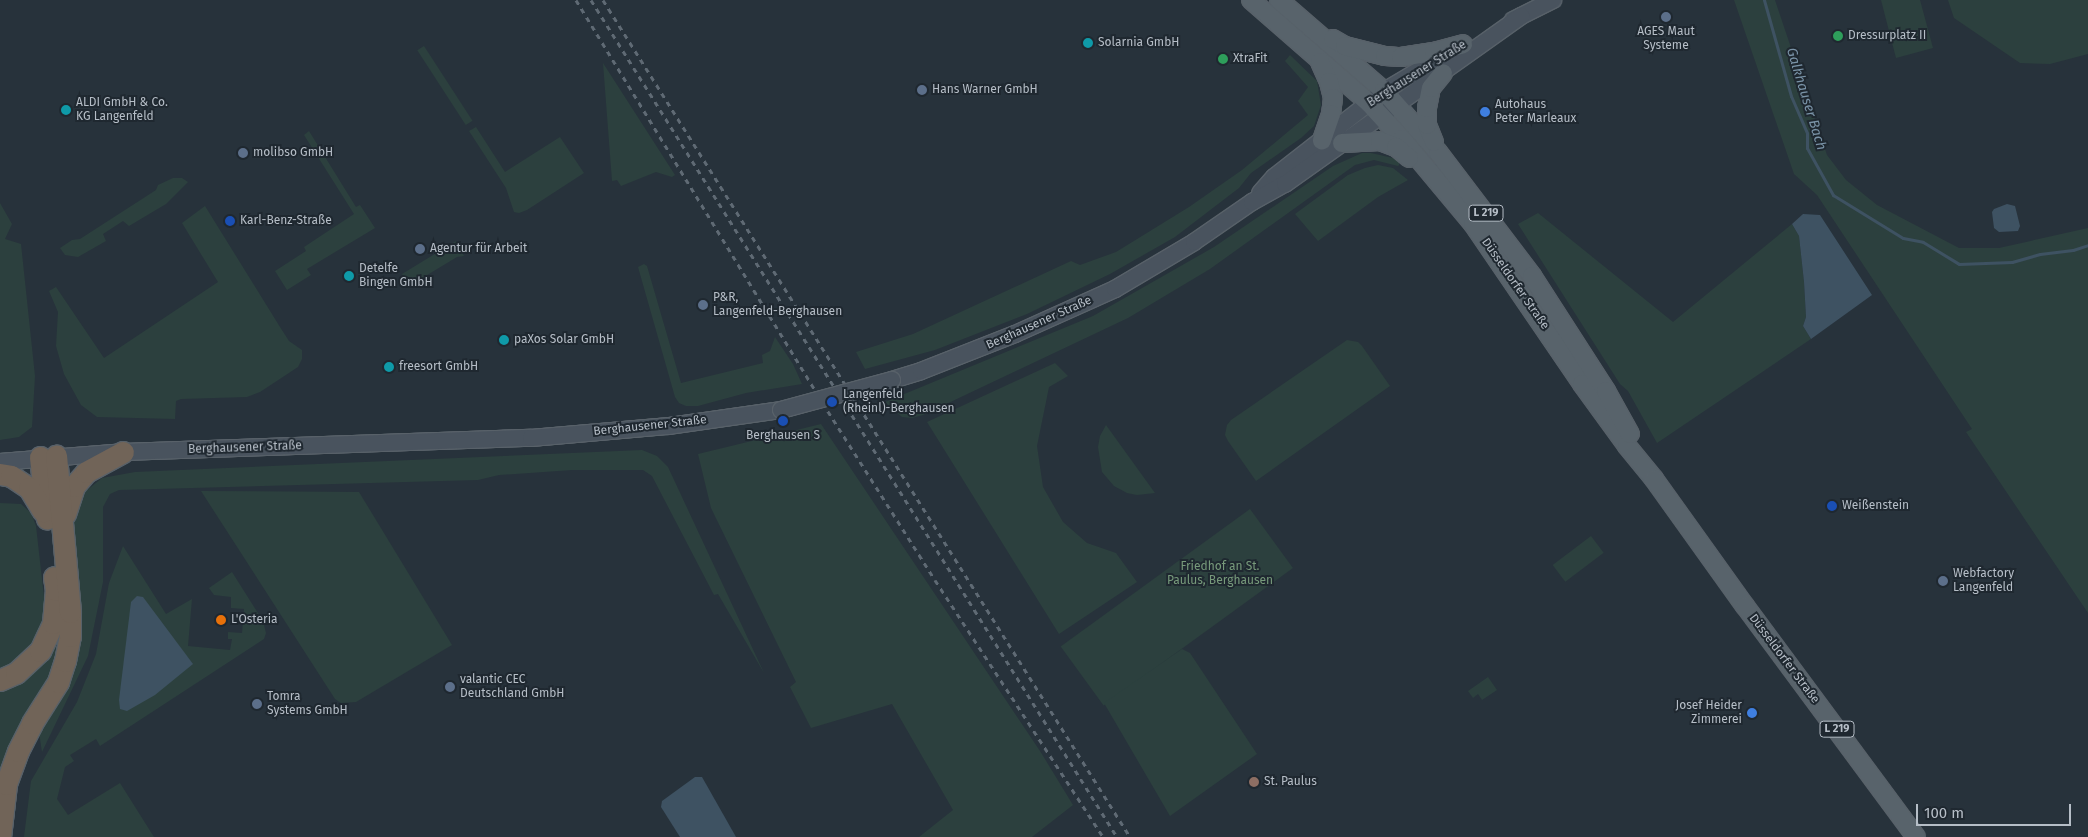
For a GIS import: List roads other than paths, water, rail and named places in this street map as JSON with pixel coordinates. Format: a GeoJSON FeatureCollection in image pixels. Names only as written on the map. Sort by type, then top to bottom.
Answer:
{"type":"FeatureCollection","features":[{"type":"Feature","properties":{"kind":"highway"},"geometry":{"type":"LineString","coordinates":[[54,520],[74,486],[86,472],[123,452]]}},
{"type":"Feature","properties":{"kind":"highway"},"geometry":{"type":"LineString","coordinates":[[0,680],[16,673],[40,651],[53,622],[56,590],[54,520],[48,457]]}},
{"type":"Feature","properties":{"kind":"highway"},"geometry":{"type":"LineString","coordinates":[[0,474],[11,476],[30,488],[54,520],[70,612],[70,636],[66,661],[58,682],[32,723],[18,751],[6,784],[0,837]]}},
{"type":"Feature","properties":{"kind":"main road","name":"Düsseldorfer Straße"},"geometry":{"type":"LineString","coordinates":[[1251,0],[1318,57],[1382,117],[1473,224],[1582,384],[1627,446],[1654,479],[1745,606],[1916,837]]}},
{"type":"Feature","properties":{"kind":"main road","name":"Düsseldorfer Straße"},"geometry":{"type":"LineString","coordinates":[[1279,0],[1384,91],[1438,152],[1526,268],[1561,320],[1606,391],[1654,479]]}},
{"type":"Feature","properties":{"kind":"main road","name":"Berghausener Straße"},"geometry":{"type":"LineString","coordinates":[[1252,202],[1274,177],[1384,91],[1463,44],[1553,0]]}},
{"type":"Feature","properties":{"kind":"main road","name":"Berghausener Straße"},"geometry":{"type":"LineString","coordinates":[[0,462],[48,457],[202,448],[531,438],[669,426],[781,410],[921,372],[1015,334],[1115,289],[1194,242],[1252,202],[1286,184],[1342,143],[1398,106],[1521,16]]}},
{"type":"Feature","properties":{"kind":"main road"},"geometry":{"type":"LineString","coordinates":[[1305,22],[1345,46],[1378,56],[1401,57],[1463,44]]}},
{"type":"Feature","properties":{"kind":"main road","name":"L 219"},"geometry":{"type":"LineString","coordinates":[[1318,57],[1329,82],[1333,98],[1331,114],[1322,140]]}},
{"type":"Feature","properties":{"kind":"main road","name":"L 219"},"geometry":{"type":"LineString","coordinates":[[1438,152],[1427,125],[1427,108],[1431,88],[1443,73]]}},
{"type":"Feature","properties":{"kind":"main road","name":"L 219"},"geometry":{"type":"LineString","coordinates":[[1342,143],[1367,141],[1396,147],[1438,182]]}},
{"type":"Feature","properties":{"kind":"water"},"geometry":{"type":"Polygon","coordinates":[[[2007,204],[2015,206],[2020,226],[2018,231],[1999,232],[1994,228],[1992,212],[1994,209],[2007,204]]]}},
{"type":"Feature","properties":{"kind":"water"},"geometry":{"type":"Polygon","coordinates":[[[1803,214],[1820,215],[1872,295],[1811,339],[1803,326],[1806,317],[1804,282],[1799,236],[1792,224],[1803,214]]]}},
{"type":"Feature","properties":{"kind":"water"},"geometry":{"type":"Polygon","coordinates":[[[137,596],[143,597],[193,664],[155,695],[127,711],[120,709],[119,700],[131,602],[137,596]]]}},
{"type":"Feature","properties":{"kind":"water"},"geometry":{"type":"Polygon","coordinates":[[[695,777],[702,777],[736,837],[680,837],[661,807],[662,801],[695,777]]]}},
{"type":"Feature","properties":{"kind":"waterway","name":"Galkhauser Bach"},"geometry":{"type":"LineString","coordinates":[[1764,0],[1791,96],[1807,133],[1807,148],[1833,195],[1903,238],[1923,242],[1959,264],[2012,262],[2040,254],[2073,250],[2088,245]]}},
{"type":"Feature","properties":{"kind":"railway"},"geometry":{"type":"LineString","coordinates":[[576,0],[817,394],[935,580],[1103,837]]}},
{"type":"Feature","properties":{"kind":"railway"},"geometry":{"type":"LineString","coordinates":[[591,0],[1117,837]]}},
{"type":"Feature","properties":{"kind":"railway"},"geometry":{"type":"LineString","coordinates":[[603,0],[1130,837]]}},
{"type":"Feature","properties":{"kind":"place","name":"AGES Maut Systeme"},"geometry":{"type":"Point","coordinates":[1666,17]}},
{"type":"Feature","properties":{"kind":"place","name":"Dressurplatz II"},"geometry":{"type":"Point","coordinates":[1838,36]}},
{"type":"Feature","properties":{"kind":"place","name":"Solarnia GmbH"},"geometry":{"type":"Point","coordinates":[1088,43]}},
{"type":"Feature","properties":{"kind":"place","name":"XtraFit"},"geometry":{"type":"Point","coordinates":[1223,59]}},
{"type":"Feature","properties":{"kind":"place","name":"Hans Warner GmbH"},"geometry":{"type":"Point","coordinates":[922,90]}},
{"type":"Feature","properties":{"kind":"place","name":"ALDI GmbH & Co. KG Langenfeld"},"geometry":{"type":"Point","coordinates":[66,110]}},
{"type":"Feature","properties":{"kind":"place","name":"Autohaus Peter Marleaux"},"geometry":{"type":"Point","coordinates":[1485,112]}},
{"type":"Feature","properties":{"kind":"place","name":"molibso GmbH"},"geometry":{"type":"Point","coordinates":[243,153]}},
{"type":"Feature","properties":{"kind":"place","name":"Karl-Benz-Straße"},"geometry":{"type":"Point","coordinates":[230,221]}},
{"type":"Feature","properties":{"kind":"place","name":"Agentur für Arbeit"},"geometry":{"type":"Point","coordinates":[420,249]}},
{"type":"Feature","properties":{"kind":"place","name":"Detelfe Bingen GmbH"},"geometry":{"type":"Point","coordinates":[349,276]}},
{"type":"Feature","properties":{"kind":"place","name":"P&R, Langenfeld-Berghausen"},"geometry":{"type":"Point","coordinates":[703,305]}},
{"type":"Feature","properties":{"kind":"place","name":"paXos Solar GmbH"},"geometry":{"type":"Point","coordinates":[504,340]}},
{"type":"Feature","properties":{"kind":"place","name":"freesort GmbH"},"geometry":{"type":"Point","coordinates":[389,367]}},
{"type":"Feature","properties":{"kind":"place","name":"Langenfeld (Rheinl)-Berghausen"},"geometry":{"type":"Point","coordinates":[832,402]}},
{"type":"Feature","properties":{"kind":"place","name":"Berghausen S"},"geometry":{"type":"Point","coordinates":[783,421]}},
{"type":"Feature","properties":{"kind":"place","name":"Weißenstein"},"geometry":{"type":"Point","coordinates":[1832,506]}},
{"type":"Feature","properties":{"kind":"place","name":"Webfactory Langenfeld"},"geometry":{"type":"Point","coordinates":[1943,581]}},
{"type":"Feature","properties":{"kind":"place","name":"L'Osteria"},"geometry":{"type":"Point","coordinates":[221,620]}},
{"type":"Feature","properties":{"kind":"place","name":"valantic CEC Deutschland GmbH"},"geometry":{"type":"Point","coordinates":[450,687]}},
{"type":"Feature","properties":{"kind":"place","name":"Tomra Systems GmbH"},"geometry":{"type":"Point","coordinates":[257,704]}},
{"type":"Feature","properties":{"kind":"place","name":"Josef Heider Zimmerei"},"geometry":{"type":"Point","coordinates":[1752,713]}},
{"type":"Feature","properties":{"kind":"place","name":"St. Paulus"},"geometry":{"type":"Point","coordinates":[1254,782]}},
{"type":"Feature","properties":{"kind":"park label","name":"Friedhof an St. Paulus, Berghausen"},"geometry":{"type":"Point","coordinates":[1220,574]}}]}
